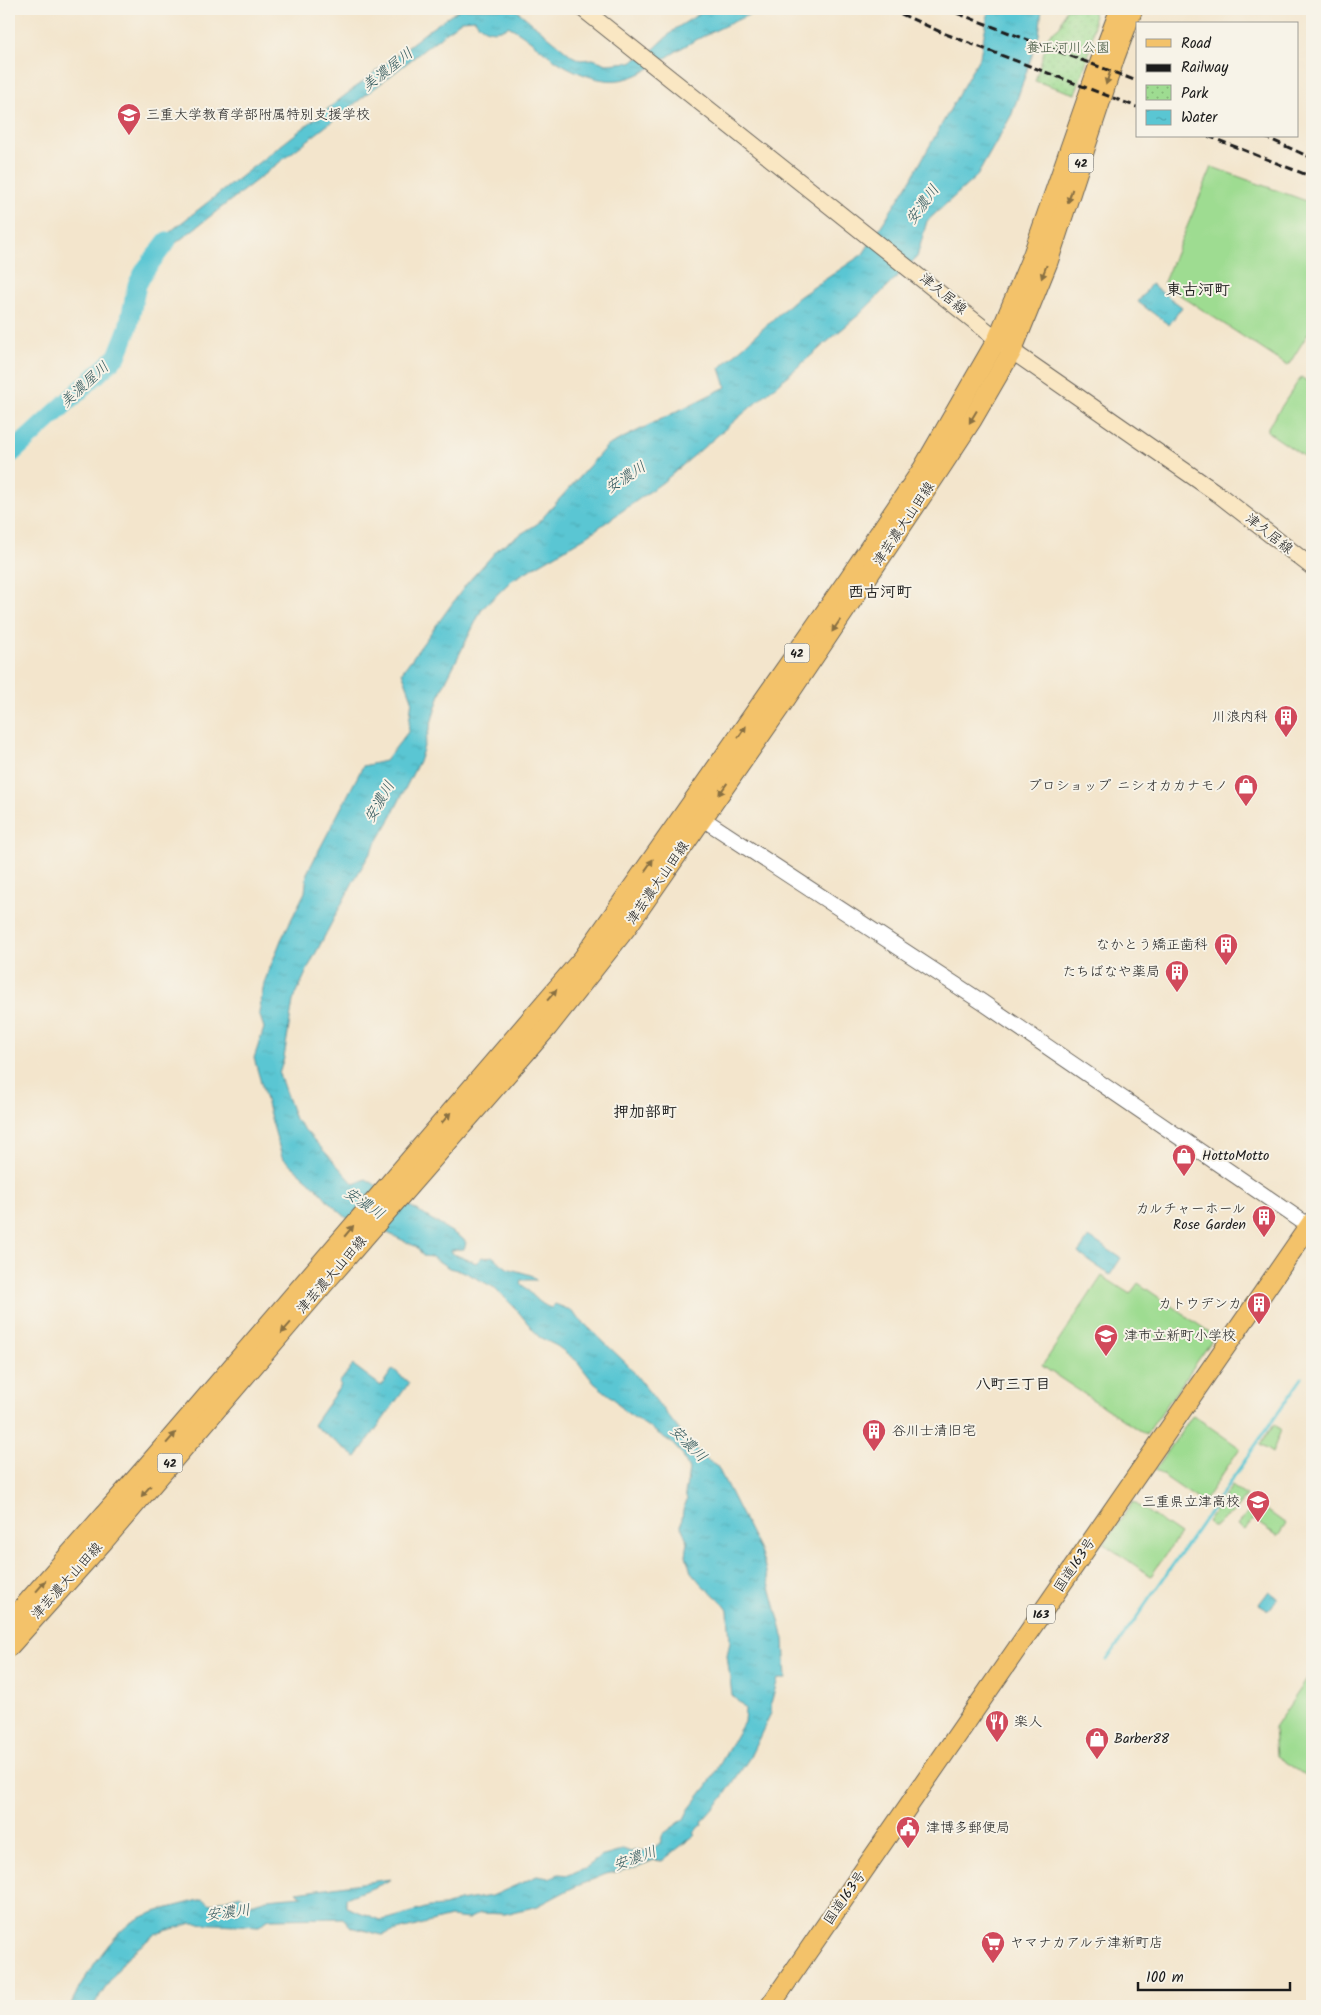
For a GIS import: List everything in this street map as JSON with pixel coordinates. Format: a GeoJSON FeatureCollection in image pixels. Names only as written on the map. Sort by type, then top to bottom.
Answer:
{"type":"FeatureCollection","features":[{"type":"Feature","properties":{"kind":"main road","name":"津久居線"},"geometry":{"type":"LineString","coordinates":[[583,9],[1005,344],[1218,494],[1312,566]]}},
{"type":"Feature","properties":{"kind":"main road","name":"津芸濃大山田線"},"geometry":{"type":"LineString","coordinates":[[1005,344],[1034,254],[1120,9]]}},
{"type":"Feature","properties":{"kind":"main road","name":"津芸濃大山田線"},"geometry":{"type":"LineString","coordinates":[[9,1647],[104,1540],[419,1161],[548,1028],[627,927],[696,814],[783,703],[972,420],[1005,344],[1048,262],[1115,57],[1133,9]]}},
{"type":"Feature","properties":{"kind":"main road","name":"国道163号"},"geometry":{"type":"LineString","coordinates":[[770,2006],[1311,1224]]}},
{"type":"Feature","properties":{"kind":"main road","name":"津芸濃大山田線"},"geometry":{"type":"LineString","coordinates":[[9,1623],[324,1273]]}},
{"type":"Feature","properties":{"kind":"street"},"geometry":{"type":"LineString","coordinates":[[696,814],[982,1002],[1311,1224]]}},
{"type":"Feature","properties":{"kind":"green space","name":"養正河川公園"},"geometry":{"type":"Polygon","coordinates":[[[1066,9],[1093,9],[1092,42],[1075,94],[1035,81],[1049,35],[1060,26],[1066,9]]]}},
{"type":"Feature","properties":{"kind":"green space"},"geometry":{"type":"Polygon","coordinates":[[[1212,167],[1312,203],[1312,327],[1288,366],[1163,284],[1212,167]]]}},
{"type":"Feature","properties":{"kind":"green space"},"geometry":{"type":"Polygon","coordinates":[[[1301,377],[1312,385],[1312,462],[1268,432],[1268,427],[1301,377]]]}},
{"type":"Feature","properties":{"kind":"green space"},"geometry":{"type":"Polygon","coordinates":[[[1102,1276],[1130,1294],[1138,1283],[1215,1336],[1146,1435],[1042,1366],[1102,1276]]]}},
{"type":"Feature","properties":{"kind":"green space"},"geometry":{"type":"Polygon","coordinates":[[[1193,1415],[1240,1448],[1203,1503],[1155,1470],[1193,1415]]]}},
{"type":"Feature","properties":{"kind":"green space"},"geometry":{"type":"Polygon","coordinates":[[[1274,1424],[1281,1430],[1272,1453],[1260,1445],[1274,1424]]]}},
{"type":"Feature","properties":{"kind":"green space"},"geometry":{"type":"Polygon","coordinates":[[[1232,1486],[1246,1496],[1231,1514],[1214,1527],[1207,1522],[1232,1486]]]}},
{"type":"Feature","properties":{"kind":"green space"},"geometry":{"type":"Polygon","coordinates":[[[1133,1502],[1180,1534],[1151,1576],[1104,1544],[1133,1502]]]}},
{"type":"Feature","properties":{"kind":"green space"},"geometry":{"type":"Polygon","coordinates":[[[1256,1506],[1261,1506],[1286,1524],[1278,1536],[1253,1519],[1245,1530],[1238,1525],[1246,1514],[1256,1506]]]}},
{"type":"Feature","properties":{"kind":"green space"},"geometry":{"type":"Polygon","coordinates":[[[1312,1672],[1312,1780],[1276,1756],[1274,1728],[1312,1672]]]}},
{"type":"Feature","properties":{"kind":"water"},"geometry":{"type":"Polygon","coordinates":[[[460,9],[515,9],[572,56],[580,60],[593,59],[607,64],[631,62],[654,49],[675,29],[707,9],[766,9],[757,11],[716,30],[692,42],[647,70],[620,80],[605,80],[588,76],[567,67],[508,26],[494,31],[481,27],[475,19],[462,20],[167,250],[156,264],[146,256],[157,243],[176,227],[429,30],[460,9]]]}},
{"type":"Feature","properties":{"kind":"water"},"geometry":{"type":"Polygon","coordinates":[[[767,9],[839,9],[826,15],[796,15],[774,13],[767,9]]]}},
{"type":"Feature","properties":{"kind":"water","name":"安濃川"},"geometry":{"type":"Polygon","coordinates":[[[989,9],[1042,9],[1039,35],[1012,114],[977,176],[927,221],[917,257],[861,313],[663,482],[584,538],[512,580],[482,609],[441,691],[420,759],[388,823],[353,882],[293,1001],[284,1058],[279,1074],[295,1119],[354,1184],[366,1179],[463,1239],[466,1243],[464,1249],[451,1250],[451,1253],[476,1263],[482,1257],[492,1256],[507,1268],[531,1275],[537,1280],[521,1280],[520,1283],[538,1301],[546,1306],[551,1308],[555,1304],[570,1310],[628,1365],[687,1440],[707,1460],[717,1466],[761,1553],[784,1639],[786,1679],[778,1679],[771,1703],[771,1713],[750,1757],[722,1799],[701,1822],[702,1825],[694,1832],[696,1834],[662,1861],[654,1860],[634,1868],[606,1874],[570,1889],[538,1906],[505,1914],[480,1913],[468,1919],[450,1917],[382,1935],[351,1927],[343,1918],[269,1919],[259,1926],[192,1923],[155,1934],[126,1958],[93,2006],[70,2006],[96,1961],[123,1930],[138,1919],[176,1906],[203,1899],[211,1904],[240,1895],[250,1904],[267,1899],[302,1896],[297,1892],[391,1879],[346,1898],[346,1907],[380,1920],[429,1907],[444,1906],[459,1901],[492,1896],[537,1876],[549,1878],[559,1874],[568,1875],[587,1867],[600,1857],[623,1849],[631,1852],[636,1850],[650,1851],[660,1843],[663,1834],[684,1819],[689,1809],[708,1785],[744,1722],[745,1709],[732,1695],[727,1655],[730,1642],[728,1610],[691,1572],[686,1555],[688,1542],[681,1526],[683,1510],[687,1500],[685,1494],[689,1470],[682,1454],[671,1442],[623,1410],[613,1398],[594,1383],[577,1361],[557,1346],[539,1337],[516,1309],[495,1288],[465,1272],[449,1268],[432,1257],[423,1256],[417,1247],[379,1229],[347,1218],[282,1157],[254,1058],[264,1028],[259,1013],[264,983],[281,940],[305,892],[307,873],[363,766],[385,761],[408,732],[412,699],[402,672],[468,582],[500,547],[537,524],[607,446],[726,387],[720,368],[793,301],[863,254],[910,181],[980,56],[989,9]]]}},
{"type":"Feature","properties":{"kind":"water"},"geometry":{"type":"Polygon","coordinates":[[[1151,284],[1182,307],[1169,325],[1138,302],[1151,284]]]}},
{"type":"Feature","properties":{"kind":"water"},"geometry":{"type":"Polygon","coordinates":[[[1089,1237],[1121,1258],[1110,1275],[1078,1253],[1089,1237]]]}},
{"type":"Feature","properties":{"kind":"water"},"geometry":{"type":"Polygon","coordinates":[[[353,1365],[381,1386],[393,1369],[409,1383],[356,1457],[313,1425],[341,1385],[339,1383],[353,1365]]]}},
{"type":"Feature","properties":{"kind":"water"},"geometry":{"type":"Polygon","coordinates":[[[1269,1591],[1278,1598],[1269,1610],[1259,1604],[1269,1591]]]}},
{"type":"Feature","properties":{"kind":"waterway","name":"美濃屋川"},"geometry":{"type":"LineString","coordinates":[[9,454],[117,356],[128,328],[137,285],[145,270],[167,241]]}},
{"type":"Feature","properties":{"kind":"waterway"},"geometry":{"type":"LineString","coordinates":[[1107,1660],[1302,1378]]}},
{"type":"Feature","properties":{"kind":"railway"},"geometry":{"type":"LineString","coordinates":[[890,9],[943,33],[1136,107]]}},
{"type":"Feature","properties":{"kind":"railway"},"geometry":{"type":"LineString","coordinates":[[946,9],[1136,81]]}},
{"type":"Feature","properties":{"kind":"railway"},"geometry":{"type":"LineString","coordinates":[[1213,138],[1312,177]]}},
{"type":"Feature","properties":{"kind":"railway"},"geometry":{"type":"LineString","coordinates":[[1267,138],[1312,158]]}},
{"type":"Feature","properties":{"kind":"place","name":"三重大学教育学部附属特別支援学校"},"geometry":{"type":"Point","coordinates":[129,136]}},
{"type":"Feature","properties":{"kind":"place","name":"川浪内科"},"geometry":{"type":"Point","coordinates":[1286,738]}},
{"type":"Feature","properties":{"kind":"place","name":"プロショップ ニシオカカナモノ"},"geometry":{"type":"Point","coordinates":[1246,807]}},
{"type":"Feature","properties":{"kind":"place","name":"なかとう矯正歯科"},"geometry":{"type":"Point","coordinates":[1226,966]}},
{"type":"Feature","properties":{"kind":"place","name":"たちばなや薬局"},"geometry":{"type":"Point","coordinates":[1177,993]}},
{"type":"Feature","properties":{"kind":"place","name":"HottoMotto"},"geometry":{"type":"Point","coordinates":[1184,1177]}},
{"type":"Feature","properties":{"kind":"place","name":"カルチャーホール Rose Garden"},"geometry":{"type":"Point","coordinates":[1264,1238]}},
{"type":"Feature","properties":{"kind":"place","name":"カトウデンカ"},"geometry":{"type":"Point","coordinates":[1259,1325]}},
{"type":"Feature","properties":{"kind":"place","name":"津市立新町小学校"},"geometry":{"type":"Point","coordinates":[1106,1357]}},
{"type":"Feature","properties":{"kind":"place","name":"谷川士清旧宅"},"geometry":{"type":"Point","coordinates":[874,1452]}},
{"type":"Feature","properties":{"kind":"place","name":"三重県立津高校"},"geometry":{"type":"Point","coordinates":[1258,1523]}},
{"type":"Feature","properties":{"kind":"place","name":"楽人"},"geometry":{"type":"Point","coordinates":[997,1743]}},
{"type":"Feature","properties":{"kind":"place","name":"Barber88"},"geometry":{"type":"Point","coordinates":[1097,1760]}},
{"type":"Feature","properties":{"kind":"place","name":"津博多郵便局"},"geometry":{"type":"Point","coordinates":[908,1849]}},
{"type":"Feature","properties":{"kind":"place","name":"ヤマナカアルテ津新町店"},"geometry":{"type":"Point","coordinates":[993,1964]}},
{"type":"Feature","properties":{"kind":"district","name":"東古河町"},"geometry":{"type":"Point","coordinates":[1198,290]}},
{"type":"Feature","properties":{"kind":"district","name":"西古河町"},"geometry":{"type":"Point","coordinates":[880,592]}},
{"type":"Feature","properties":{"kind":"district","name":"押加部町"},"geometry":{"type":"Point","coordinates":[645,1112]}},
{"type":"Feature","properties":{"kind":"district","name":"八町三丁目"},"geometry":{"type":"Point","coordinates":[1013,1385]}}]}
